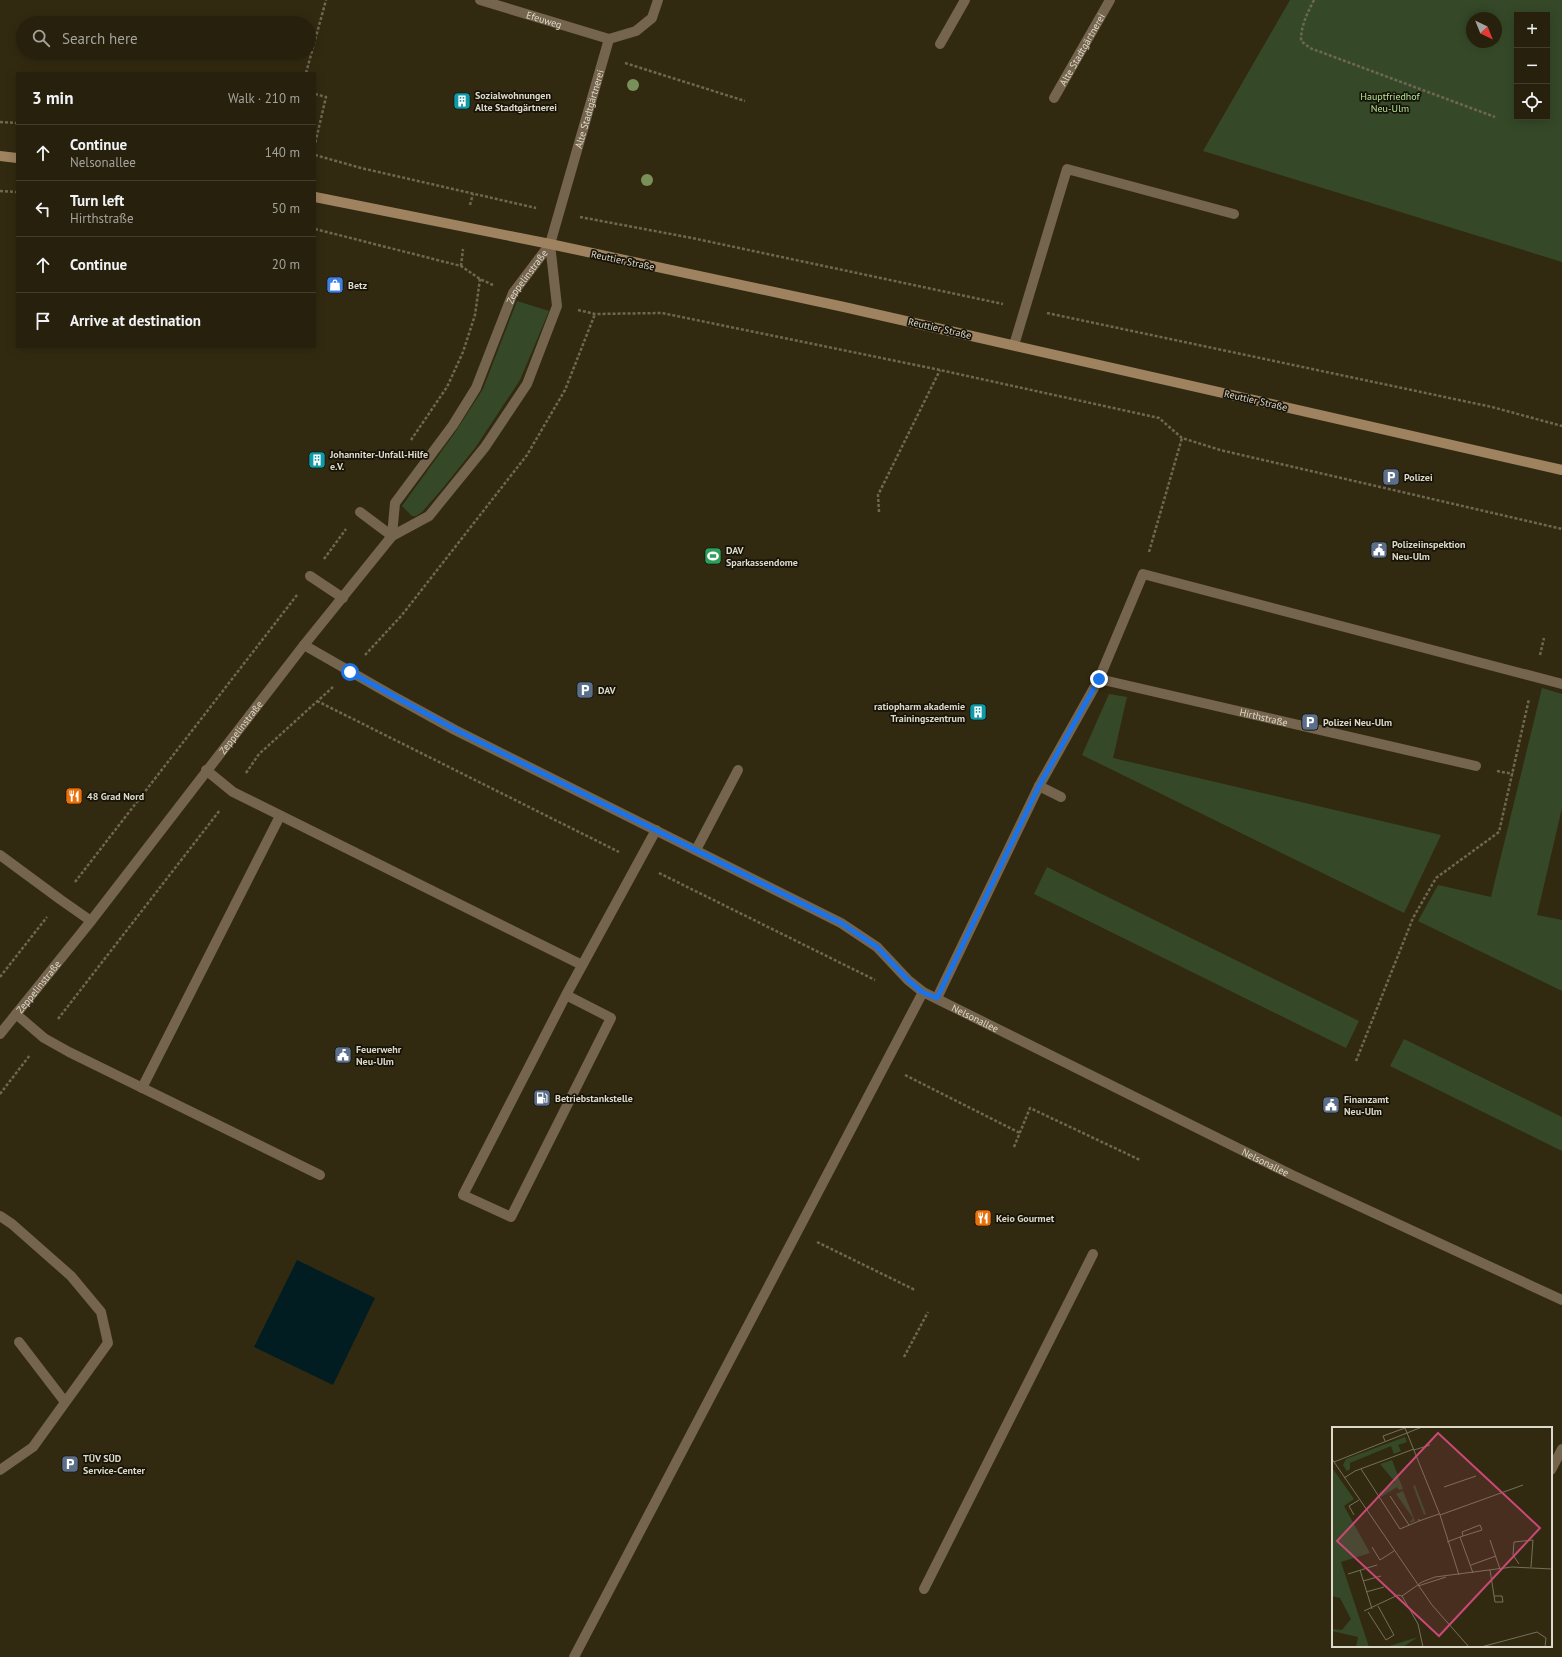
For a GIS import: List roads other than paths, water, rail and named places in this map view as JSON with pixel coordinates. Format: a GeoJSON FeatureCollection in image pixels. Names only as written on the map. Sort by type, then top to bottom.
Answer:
{"type":"FeatureCollection","features":[{"type":"Feature","properties":{"kind":"main road"},"geometry":{"type":"LineString","coordinates":[[0,156],[16,158]]}},
{"type":"Feature","properties":{"kind":"main road","name":"Reuttier Straße"},"geometry":{"type":"LineString","coordinates":[[316,197],[550,244],[844,307],[1562,470]]}},
{"type":"Feature","properties":{"kind":"street","name":"Efeuweg"},"geometry":{"type":"LineString","coordinates":[[480,0],[609,39]]}},
{"type":"Feature","properties":{"kind":"street"},"geometry":{"type":"LineString","coordinates":[[609,39],[636,31],[652,18],[658,0]]}},
{"type":"Feature","properties":{"kind":"street"},"geometry":{"type":"LineString","coordinates":[[940,44],[965,0]]}},
{"type":"Feature","properties":{"kind":"street","name":"Alte Stadtgärtnerei"},"geometry":{"type":"LineString","coordinates":[[1054,98],[1110,0]]}},
{"type":"Feature","properties":{"kind":"street","name":"Alte Stadtgärtnerei"},"geometry":{"type":"LineString","coordinates":[[550,244],[609,39]]}},
{"type":"Feature","properties":{"kind":"street"},"geometry":{"type":"LineString","coordinates":[[1014,345],[1067,169],[1234,214]]}},
{"type":"Feature","properties":{"kind":"street","name":"Zeppelinstraße"},"geometry":{"type":"LineString","coordinates":[[392,536],[395,503],[453,425],[476,388],[513,293],[550,244]]}},
{"type":"Feature","properties":{"kind":"street","name":"Zeppelinstraße"},"geometry":{"type":"LineString","coordinates":[[0,1034],[91,921],[206,770],[304,645],[392,536],[429,516],[485,447],[527,384],[557,306],[550,244]]}},
{"type":"Feature","properties":{"kind":"street"},"geometry":{"type":"LineString","coordinates":[[360,512],[392,536]]}},
{"type":"Feature","properties":{"kind":"street"},"geometry":{"type":"LineString","coordinates":[[937,998],[1039,786],[1099,679],[1143,574],[1562,684]]}},
{"type":"Feature","properties":{"kind":"street"},"geometry":{"type":"LineString","coordinates":[[310,576],[343,598]]}},
{"type":"Feature","properties":{"kind":"street","name":"Nelsonallee"},"geometry":{"type":"LineString","coordinates":[[304,645],[456,730],[841,923],[877,947],[908,980],[922,992],[937,998],[1292,1175],[1562,1300]]}},
{"type":"Feature","properties":{"kind":"street","name":"Hirthstraße"},"geometry":{"type":"LineString","coordinates":[[1099,679],[1476,766]]}},
{"type":"Feature","properties":{"kind":"street"},"geometry":{"type":"LineString","coordinates":[[206,770],[233,792],[582,965]]}},
{"type":"Feature","properties":{"kind":"street"},"geometry":{"type":"LineString","coordinates":[[696,850],[738,770]]}},
{"type":"Feature","properties":{"kind":"street"},"geometry":{"type":"LineString","coordinates":[[1039,786],[1061,797]]}},
{"type":"Feature","properties":{"kind":"street"},"geometry":{"type":"LineString","coordinates":[[142,1088],[280,816]]}},
{"type":"Feature","properties":{"kind":"street"},"geometry":{"type":"LineString","coordinates":[[566,994],[611,1018],[512,1217],[463,1195],[566,994],[656,830]]}},
{"type":"Feature","properties":{"kind":"street"},"geometry":{"type":"LineString","coordinates":[[0,855],[91,921]]}},
{"type":"Feature","properties":{"kind":"street"},"geometry":{"type":"LineString","coordinates":[[574,1657],[922,992]]}},
{"type":"Feature","properties":{"kind":"street"},"geometry":{"type":"LineString","coordinates":[[16,1014],[44,1038],[69,1052],[320,1175]]}},
{"type":"Feature","properties":{"kind":"street"},"geometry":{"type":"LineString","coordinates":[[0,1216],[12,1224],[71,1276],[101,1312],[108,1343],[33,1446],[0,1470]]}},
{"type":"Feature","properties":{"kind":"street"},"geometry":{"type":"LineString","coordinates":[[924,1589],[1093,1254]]}},
{"type":"Feature","properties":{"kind":"street"},"geometry":{"type":"LineString","coordinates":[[19,1342],[65,1402]]}},
{"type":"Feature","properties":{"kind":"street"},"geometry":{"type":"LineString","coordinates":[[1552,1468],[1562,1449]]}},
{"type":"Feature","properties":{"kind":"water"},"geometry":{"type":"Polygon","coordinates":[[[297,1260],[375,1298],[333,1385],[254,1347],[297,1260]]]}},
{"type":"Feature","properties":{"kind":"place","name":"Sozialwohnungen Alte Stadtgärtnerei"},"geometry":{"type":"Point","coordinates":[462,101]}},
{"type":"Feature","properties":{"kind":"place","name":"Betz"},"geometry":{"type":"Point","coordinates":[335,285]}},
{"type":"Feature","properties":{"kind":"place","name":"Johanniter-Unfall-Hilfe e.V."},"geometry":{"type":"Point","coordinates":[317,460]}},
{"type":"Feature","properties":{"kind":"place","name":"Polizei"},"geometry":{"type":"Point","coordinates":[1391,477]}},
{"type":"Feature","properties":{"kind":"place","name":"Polizeiinspektion Neu-Ulm"},"geometry":{"type":"Point","coordinates":[1379,550]}},
{"type":"Feature","properties":{"kind":"place","name":"DAV Sparkassendome"},"geometry":{"type":"Point","coordinates":[713,556]}},
{"type":"Feature","properties":{"kind":"place","name":"DAV"},"geometry":{"type":"Point","coordinates":[585,690]}},
{"type":"Feature","properties":{"kind":"place","name":"ratiopharm akademie Trainingszentrum"},"geometry":{"type":"Point","coordinates":[978,712]}},
{"type":"Feature","properties":{"kind":"place","name":"Polizei Neu-Ulm"},"geometry":{"type":"Point","coordinates":[1310,722]}},
{"type":"Feature","properties":{"kind":"place","name":"48 Grad Nord"},"geometry":{"type":"Point","coordinates":[74,796]}},
{"type":"Feature","properties":{"kind":"place","name":"Feuerwehr Neu-Ulm"},"geometry":{"type":"Point","coordinates":[343,1055]}},
{"type":"Feature","properties":{"kind":"place","name":"Betriebstankstelle"},"geometry":{"type":"Point","coordinates":[542,1098]}},
{"type":"Feature","properties":{"kind":"place","name":"Finanzamt Neu-Ulm"},"geometry":{"type":"Point","coordinates":[1331,1105]}},
{"type":"Feature","properties":{"kind":"place","name":"Keio Gourmet"},"geometry":{"type":"Point","coordinates":[983,1218]}},
{"type":"Feature","properties":{"kind":"place","name":"TÜV SÜD Service-Center"},"geometry":{"type":"Point","coordinates":[70,1464]}},
{"type":"Feature","properties":{"kind":"park label","name":"Hauptfriedhof Neu-Ulm"},"geometry":{"type":"Point","coordinates":[1390,102]}}]}
